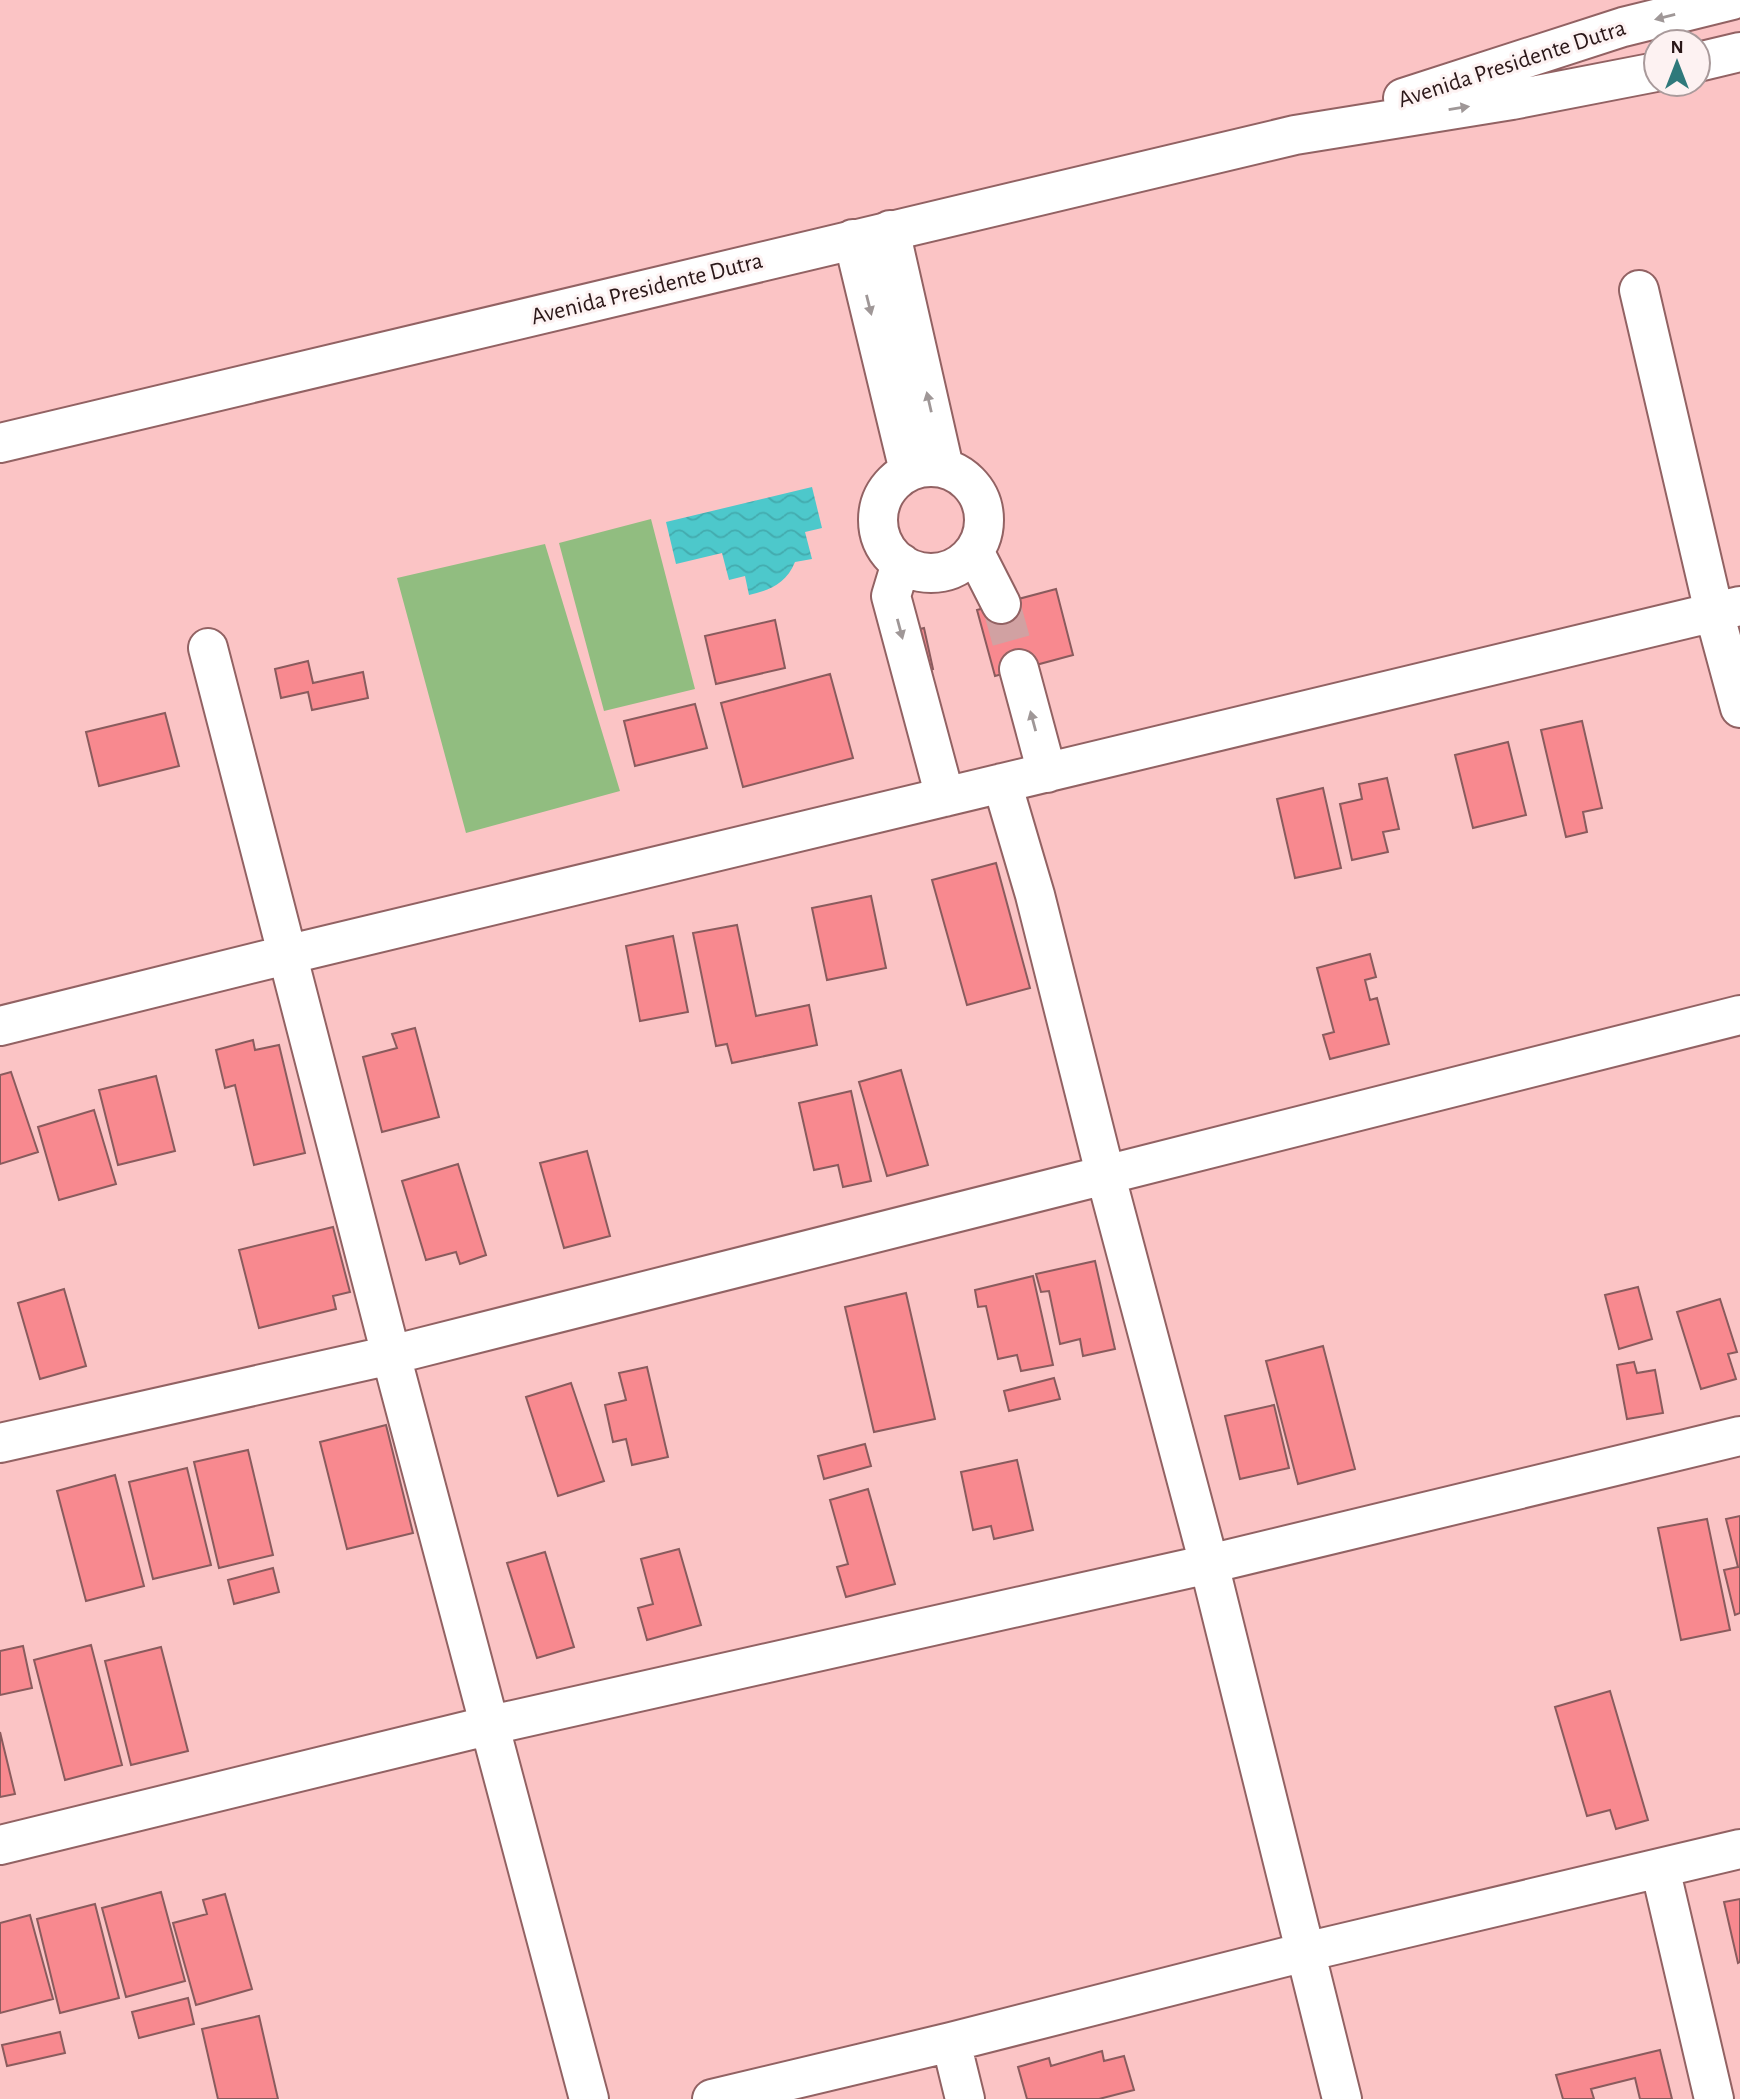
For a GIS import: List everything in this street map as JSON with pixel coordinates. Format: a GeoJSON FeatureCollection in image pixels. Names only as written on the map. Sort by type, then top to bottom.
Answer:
{"type":"FeatureCollection","features":[{"type":"Feature","properties":{"kind":"main road","name":"Avenida Presidente Dutra"},"geometry":{"type":"LineString","coordinates":[[1295,135],[1578,41],[1732,0]]}},
{"type":"Feature","properties":{"kind":"main road"},"geometry":{"type":"LineString","coordinates":[[1712,59],[1740,52]]}},
{"type":"Feature","properties":{"kind":"main road","name":"Avenida Presidente Dutra"},"geometry":{"type":"LineString","coordinates":[[0,443],[1295,135],[1579,88],[1642,75]]}},
{"type":"Feature","properties":{"kind":"main road"},"geometry":{"type":"LineString","coordinates":[[890,230],[927,470]]}},
{"type":"Feature","properties":{"kind":"main road"},"geometry":{"type":"LineString","coordinates":[[853,239],[927,470]]}},
{"type":"Feature","properties":{"kind":"main road"},"geometry":{"type":"LineString","coordinates":[[1639,290],[1727,609],[1740,709]]}},
{"type":"Feature","properties":{"kind":"main road"},"geometry":{"type":"LineString","coordinates":[[927,470],[960,475],[973,487],[982,502],[985,519],[982,536],[974,551],[961,564],[947,570],[916,570],[901,563],[882,539],[878,524],[885,494],[895,481],[927,470]]}},
{"type":"Feature","properties":{"kind":"main road"},"geometry":{"type":"LineString","coordinates":[[974,551],[1001,604]]}},
{"type":"Feature","properties":{"kind":"main road"},"geometry":{"type":"LineString","coordinates":[[901,563],[891,596],[944,797]]}},
{"type":"Feature","properties":{"kind":"main road"},"geometry":{"type":"LineString","coordinates":[[0,1026],[1727,609]]}},
{"type":"Feature","properties":{"kind":"main road"},"geometry":{"type":"LineString","coordinates":[[208,648],[391,1355],[589,2099]]}},
{"type":"Feature","properties":{"kind":"main road"},"geometry":{"type":"LineString","coordinates":[[1018,669],[1047,773]]}},
{"type":"Feature","properties":{"kind":"main road"},"geometry":{"type":"LineString","coordinates":[[1002,783],[1035,895],[1105,1173],[1209,1564],[1342,2099]]}},
{"type":"Feature","properties":{"kind":"main road"},"geometry":{"type":"LineString","coordinates":[[0,1443],[391,1355],[1740,1015]]}},
{"type":"Feature","properties":{"kind":"main road"},"geometry":{"type":"LineString","coordinates":[[0,1844],[491,1725],[1209,1564],[1740,1436]]}},
{"type":"Feature","properties":{"kind":"main road"},"geometry":{"type":"LineString","coordinates":[[712,2099],[951,2042],[1305,1952],[1740,1849]]}},
{"type":"Feature","properties":{"kind":"main road"},"geometry":{"type":"LineString","coordinates":[[1660,1868],[1714,2099]]}},
{"type":"Feature","properties":{"kind":"main road"},"geometry":{"type":"LineString","coordinates":[[951,2042],[965,2099]]}},
{"type":"Feature","properties":{"kind":"green space"},"geometry":{"type":"Polygon","coordinates":[[[651,519],[695,689],[604,711],[559,543],[651,519]]]}},
{"type":"Feature","properties":{"kind":"green space"},"geometry":{"type":"Polygon","coordinates":[[[545,544],[620,791],[466,833],[397,578],[545,544]]]}},
{"type":"Feature","properties":{"kind":"water"},"geometry":{"type":"Polygon","coordinates":[[[812,487],[822,528],[805,532],[812,559],[795,562],[787,576],[776,585],[749,595],[745,576],[729,580],[722,553],[676,564],[666,522],[812,487]]]}},
{"type":"Feature","properties":{"kind":"building"},"geometry":{"type":"Polygon","coordinates":[[[1056,589],[1073,655],[995,676],[977,610],[1056,589]]]}},
{"type":"Feature","properties":{"kind":"building"},"geometry":{"type":"Polygon","coordinates":[[[775,620],[785,668],[716,684],[705,636],[775,620]]]}},
{"type":"Feature","properties":{"kind":"building"},"geometry":{"type":"Polygon","coordinates":[[[924,628],[933,669],[922,672],[912,631],[924,628]]]}},
{"type":"Feature","properties":{"kind":"building"},"geometry":{"type":"Polygon","coordinates":[[[308,661],[313,683],[363,672],[368,698],[312,710],[308,692],[281,698],[275,669],[308,661]]]}},
{"type":"Feature","properties":{"kind":"building"},"geometry":{"type":"Polygon","coordinates":[[[830,674],[853,758],[743,787],[721,703],[830,674]]]}},
{"type":"Feature","properties":{"kind":"building"},"geometry":{"type":"Polygon","coordinates":[[[695,704],[707,748],[635,766],[624,721],[695,704]]]}},
{"type":"Feature","properties":{"kind":"building"},"geometry":{"type":"Polygon","coordinates":[[[165,713],[179,766],[99,786],[86,732],[165,713]]]}},
{"type":"Feature","properties":{"kind":"building"},"geometry":{"type":"Polygon","coordinates":[[[1582,721],[1602,808],[1583,812],[1587,832],[1566,837],[1541,730],[1582,721]]]}},
{"type":"Feature","properties":{"kind":"building"},"geometry":{"type":"Polygon","coordinates":[[[1508,742],[1526,815],[1473,828],[1455,755],[1508,742]]]}},
{"type":"Feature","properties":{"kind":"building"},"geometry":{"type":"Polygon","coordinates":[[[1387,778],[1399,829],[1383,832],[1388,852],[1352,860],[1340,804],[1362,799],[1359,784],[1387,778]]]}},
{"type":"Feature","properties":{"kind":"building"},"geometry":{"type":"Polygon","coordinates":[[[1323,788],[1341,868],[1295,878],[1277,799],[1323,788]]]}},
{"type":"Feature","properties":{"kind":"building"},"geometry":{"type":"Polygon","coordinates":[[[996,863],[1030,988],[967,1005],[932,880],[996,863]]]}},
{"type":"Feature","properties":{"kind":"building"},"geometry":{"type":"Polygon","coordinates":[[[871,896],[886,968],[827,980],[812,908],[871,896]]]}},
{"type":"Feature","properties":{"kind":"building"},"geometry":{"type":"Polygon","coordinates":[[[737,925],[756,1016],[809,1005],[817,1045],[732,1063],[727,1044],[716,1046],[693,933],[737,925]]]}},
{"type":"Feature","properties":{"kind":"building"},"geometry":{"type":"Polygon","coordinates":[[[673,936],[688,1012],[640,1021],[626,946],[673,936]]]}},
{"type":"Feature","properties":{"kind":"building"},"geometry":{"type":"Polygon","coordinates":[[[1370,954],[1376,977],[1365,980],[1370,1000],[1377,998],[1389,1044],[1330,1059],[1323,1035],[1334,1032],[1317,968],[1370,954]]]}},
{"type":"Feature","properties":{"kind":"building"},"geometry":{"type":"Polygon","coordinates":[[[415,1028],[439,1117],[382,1132],[363,1057],[397,1048],[392,1034],[415,1028]]]}},
{"type":"Feature","properties":{"kind":"building"},"geometry":{"type":"Polygon","coordinates":[[[253,1040],[255,1050],[279,1045],[305,1153],[254,1165],[235,1085],[225,1088],[216,1050],[253,1040]]]}},
{"type":"Feature","properties":{"kind":"building"},"geometry":{"type":"Polygon","coordinates":[[[901,1070],[928,1165],[887,1176],[859,1082],[901,1070]]]}},
{"type":"Feature","properties":{"kind":"building"},"geometry":{"type":"Polygon","coordinates":[[[11,1072],[38,1152],[0,1164],[0,1075],[11,1072]]]}},
{"type":"Feature","properties":{"kind":"building"},"geometry":{"type":"Polygon","coordinates":[[[156,1076],[175,1151],[118,1165],[99,1090],[156,1076]]]}},
{"type":"Feature","properties":{"kind":"building"},"geometry":{"type":"Polygon","coordinates":[[[851,1091],[871,1181],[843,1187],[838,1165],[814,1170],[799,1103],[851,1091]]]}},
{"type":"Feature","properties":{"kind":"building"},"geometry":{"type":"Polygon","coordinates":[[[94,1110],[116,1184],[59,1200],[38,1127],[94,1110]]]}},
{"type":"Feature","properties":{"kind":"building"},"geometry":{"type":"Polygon","coordinates":[[[587,1151],[610,1236],[564,1248],[540,1163],[587,1151]]]}},
{"type":"Feature","properties":{"kind":"building"},"geometry":{"type":"Polygon","coordinates":[[[458,1164],[486,1255],[460,1264],[456,1252],[426,1260],[402,1181],[458,1164]]]}},
{"type":"Feature","properties":{"kind":"building"},"geometry":{"type":"Polygon","coordinates":[[[333,1227],[350,1292],[333,1296],[336,1309],[259,1328],[239,1250],[333,1227]]]}},
{"type":"Feature","properties":{"kind":"building"},"geometry":{"type":"Polygon","coordinates":[[[1095,1261],[1115,1349],[1083,1356],[1080,1339],[1060,1344],[1049,1291],[1041,1292],[1036,1274],[1095,1261]]]}},
{"type":"Feature","properties":{"kind":"building"},"geometry":{"type":"Polygon","coordinates":[[[1033,1276],[1053,1365],[1021,1371],[1017,1355],[998,1359],[986,1306],[978,1307],[975,1290],[1033,1276]]]}},
{"type":"Feature","properties":{"kind":"building"},"geometry":{"type":"Polygon","coordinates":[[[1638,1287],[1652,1339],[1619,1349],[1605,1295],[1638,1287]]]}},
{"type":"Feature","properties":{"kind":"building"},"geometry":{"type":"Polygon","coordinates":[[[64,1289],[86,1366],[40,1379],[18,1303],[64,1289]]]}},
{"type":"Feature","properties":{"kind":"building"},"geometry":{"type":"Polygon","coordinates":[[[906,1293],[935,1419],[874,1432],[845,1307],[906,1293]]]}},
{"type":"Feature","properties":{"kind":"building"},"geometry":{"type":"Polygon","coordinates":[[[1720,1299],[1737,1352],[1728,1354],[1736,1379],[1701,1389],[1677,1312],[1720,1299]]]}},
{"type":"Feature","properties":{"kind":"building"},"geometry":{"type":"Polygon","coordinates":[[[1323,1346],[1355,1469],[1298,1484],[1266,1361],[1323,1346]]]}},
{"type":"Feature","properties":{"kind":"building"},"geometry":{"type":"Polygon","coordinates":[[[1634,1362],[1637,1373],[1655,1370],[1663,1413],[1627,1419],[1617,1365],[1634,1362]]]}},
{"type":"Feature","properties":{"kind":"building"},"geometry":{"type":"Polygon","coordinates":[[[647,1367],[668,1457],[632,1465],[626,1439],[613,1442],[605,1405],[626,1400],[619,1373],[647,1367]]]}},
{"type":"Feature","properties":{"kind":"building"},"geometry":{"type":"Polygon","coordinates":[[[1054,1378],[1060,1399],[1009,1411],[1004,1391],[1054,1378]]]}},
{"type":"Feature","properties":{"kind":"building"},"geometry":{"type":"Polygon","coordinates":[[[571,1383],[604,1481],[558,1496],[526,1397],[571,1383]]]}},
{"type":"Feature","properties":{"kind":"building"},"geometry":{"type":"Polygon","coordinates":[[[1274,1405],[1289,1468],[1240,1479],[1225,1416],[1274,1405]]]}},
{"type":"Feature","properties":{"kind":"building"},"geometry":{"type":"Polygon","coordinates":[[[386,1425],[413,1533],[347,1549],[320,1442],[386,1425]]]}},
{"type":"Feature","properties":{"kind":"building"},"geometry":{"type":"Polygon","coordinates":[[[865,1444],[871,1466],[824,1479],[818,1456],[865,1444]]]}},
{"type":"Feature","properties":{"kind":"building"},"geometry":{"type":"Polygon","coordinates":[[[248,1450],[273,1555],[219,1568],[194,1462],[248,1450]]]}},
{"type":"Feature","properties":{"kind":"building"},"geometry":{"type":"Polygon","coordinates":[[[1017,1460],[1033,1530],[994,1539],[991,1526],[973,1530],[961,1472],[1017,1460]]]}},
{"type":"Feature","properties":{"kind":"building"},"geometry":{"type":"Polygon","coordinates":[[[187,1468],[211,1565],[153,1579],[129,1482],[187,1468]]]}},
{"type":"Feature","properties":{"kind":"building"},"geometry":{"type":"Polygon","coordinates":[[[115,1475],[144,1586],[86,1601],[57,1491],[115,1475]]]}},
{"type":"Feature","properties":{"kind":"building"},"geometry":{"type":"Polygon","coordinates":[[[868,1489],[895,1584],[846,1597],[837,1567],[848,1564],[830,1500],[868,1489]]]}},
{"type":"Feature","properties":{"kind":"building"},"geometry":{"type":"Polygon","coordinates":[[[1740,1516],[1740,1613],[1735,1615],[1724,1570],[1738,1567],[1726,1519],[1740,1516]]]}},
{"type":"Feature","properties":{"kind":"building"},"geometry":{"type":"Polygon","coordinates":[[[1707,1519],[1730,1630],[1681,1640],[1658,1528],[1707,1519]]]}},
{"type":"Feature","properties":{"kind":"building"},"geometry":{"type":"Polygon","coordinates":[[[679,1549],[701,1625],[647,1640],[638,1608],[653,1604],[641,1559],[679,1549]]]}},
{"type":"Feature","properties":{"kind":"building"},"geometry":{"type":"Polygon","coordinates":[[[545,1552],[574,1647],[537,1658],[507,1563],[545,1552]]]}},
{"type":"Feature","properties":{"kind":"building"},"geometry":{"type":"Polygon","coordinates":[[[273,1568],[279,1592],[234,1604],[228,1580],[273,1568]]]}},
{"type":"Feature","properties":{"kind":"building"},"geometry":{"type":"Polygon","coordinates":[[[91,1645],[122,1765],[65,1780],[34,1660],[91,1645]]]}},
{"type":"Feature","properties":{"kind":"building"},"geometry":{"type":"Polygon","coordinates":[[[23,1646],[32,1688],[0,1695],[0,1651],[23,1646]]]}},
{"type":"Feature","properties":{"kind":"building"},"geometry":{"type":"Polygon","coordinates":[[[161,1647],[188,1751],[131,1765],[105,1661],[161,1647]]]}},
{"type":"Feature","properties":{"kind":"building"},"geometry":{"type":"Polygon","coordinates":[[[1610,1691],[1648,1820],[1616,1829],[1610,1810],[1587,1816],[1555,1707],[1610,1691]]]}},
{"type":"Feature","properties":{"kind":"building"},"geometry":{"type":"Polygon","coordinates":[[[0,1732],[15,1794],[0,1797],[0,1732]]]}},
{"type":"Feature","properties":{"kind":"building"},"geometry":{"type":"Polygon","coordinates":[[[161,1892],[185,1981],[126,1997],[102,1908],[161,1892]]]}},
{"type":"Feature","properties":{"kind":"building"},"geometry":{"type":"Polygon","coordinates":[[[225,1894],[252,1989],[196,2005],[173,1923],[207,1914],[203,1900],[225,1894]]]}},
{"type":"Feature","properties":{"kind":"building"},"geometry":{"type":"Polygon","coordinates":[[[1740,1899],[1740,1962],[1738,1963],[1724,1902],[1740,1899]]]}},
{"type":"Feature","properties":{"kind":"building"},"geometry":{"type":"Polygon","coordinates":[[[95,1904],[119,1998],[60,2013],[37,1919],[95,1904]]]}},
{"type":"Feature","properties":{"kind":"building"},"geometry":{"type":"Polygon","coordinates":[[[30,1915],[53,1999],[0,2013],[0,1923],[30,1915]]]}},
{"type":"Feature","properties":{"kind":"building"},"geometry":{"type":"Polygon","coordinates":[[[188,1998],[194,2024],[139,2038],[132,2012],[188,1998]]]}},
{"type":"Feature","properties":{"kind":"building"},"geometry":{"type":"Polygon","coordinates":[[[259,2016],[278,2099],[218,2099],[202,2029],[259,2016]]]}},
{"type":"Feature","properties":{"kind":"building"},"geometry":{"type":"Polygon","coordinates":[[[60,2032],[65,2053],[7,2066],[2,2045],[60,2032]]]}},
{"type":"Feature","properties":{"kind":"building"},"geometry":{"type":"Polygon","coordinates":[[[1660,2050],[1672,2099],[1640,2099],[1635,2078],[1591,2089],[1594,2099],[1563,2099],[1556,2075],[1660,2050]]]}},
{"type":"Feature","properties":{"kind":"building"},"geometry":{"type":"Polygon","coordinates":[[[1102,2051],[1104,2061],[1124,2056],[1134,2090],[1099,2099],[1027,2099],[1018,2067],[1049,2058],[1051,2066],[1102,2051]]]}},
{"type":"Feature","properties":{"kind":"tunnel"},"geometry":{"type":"LineString","coordinates":[[1001,604],[1019,669]]}}]}
